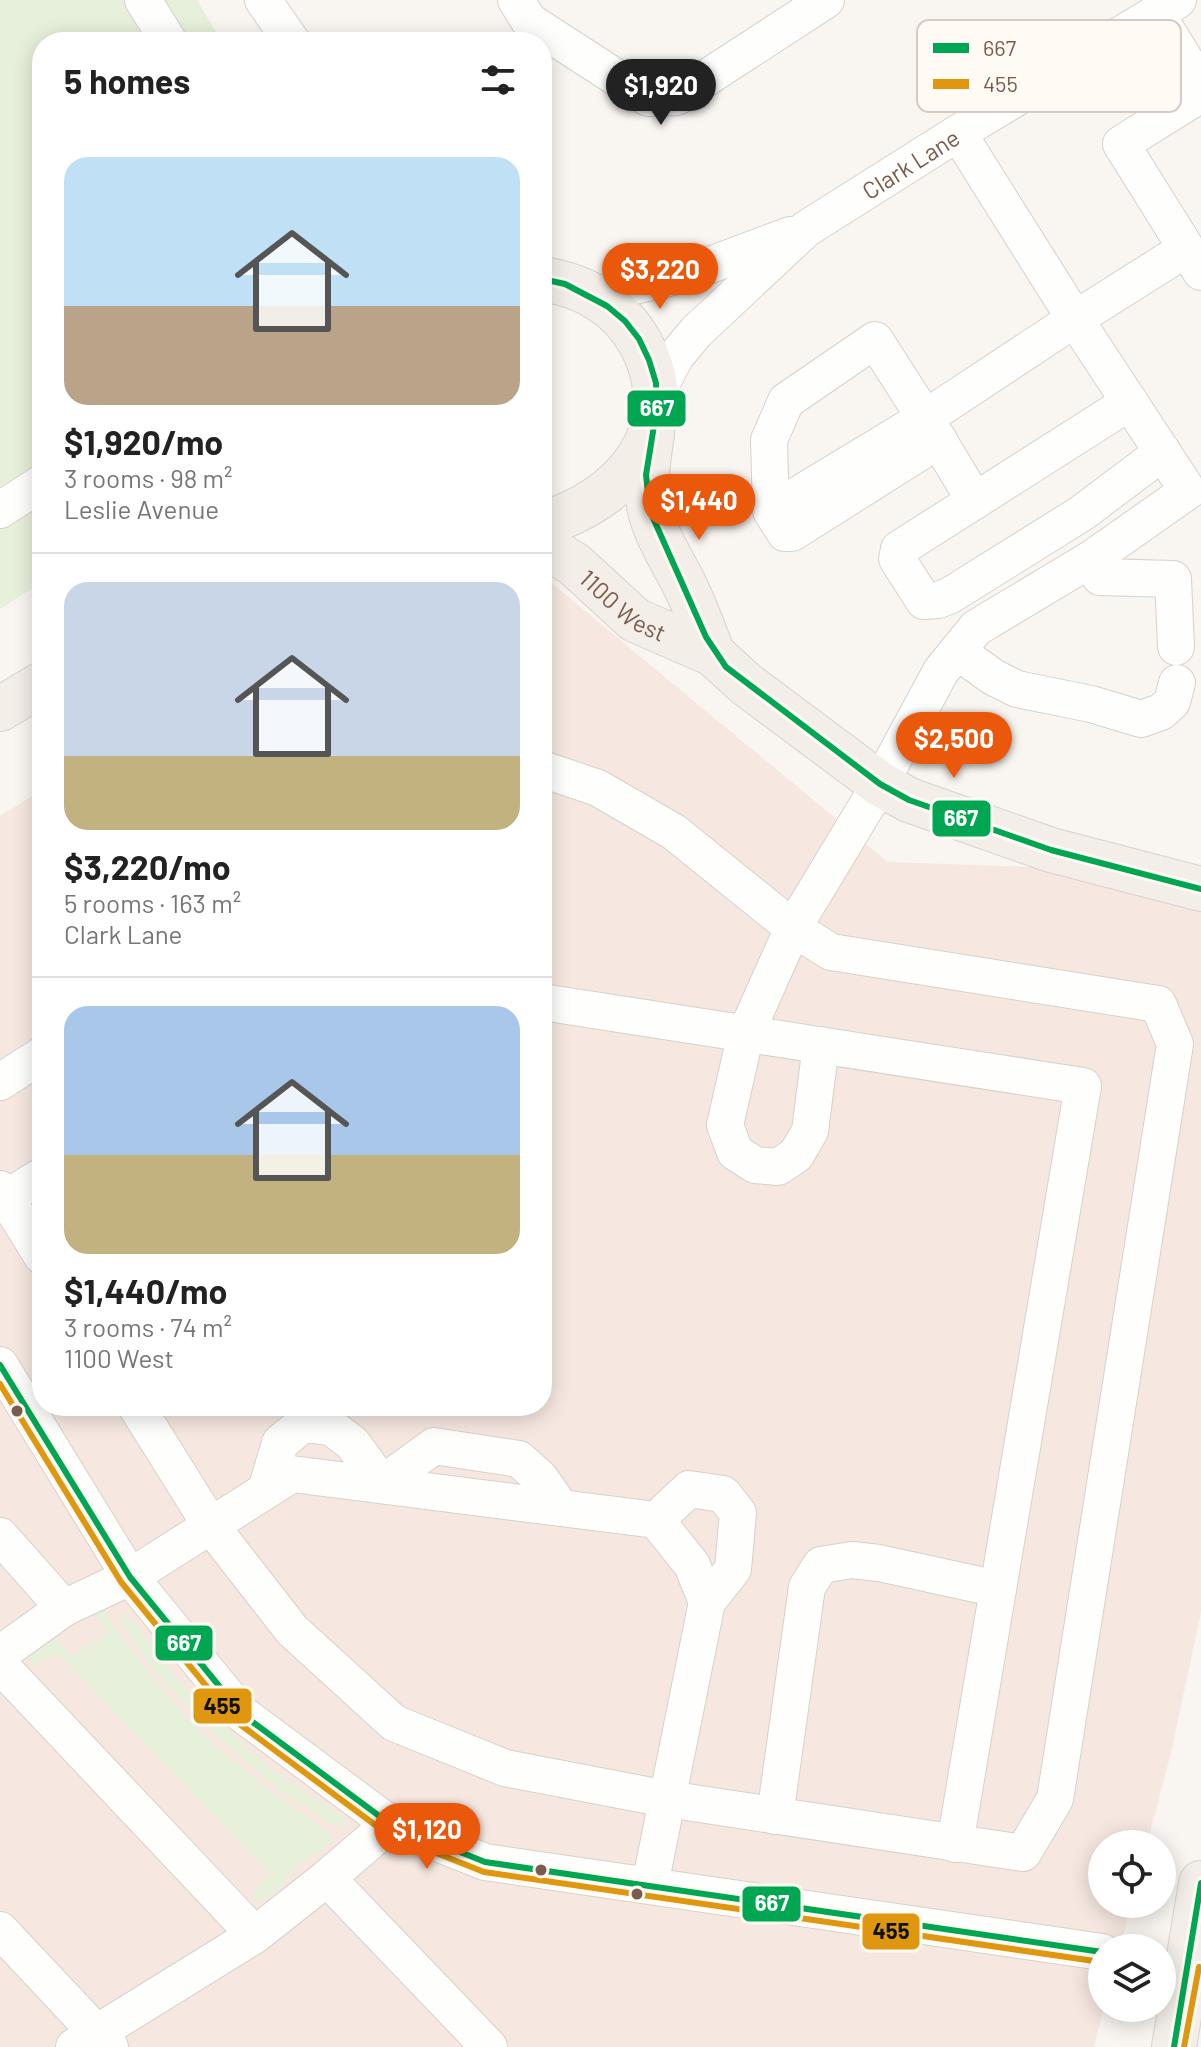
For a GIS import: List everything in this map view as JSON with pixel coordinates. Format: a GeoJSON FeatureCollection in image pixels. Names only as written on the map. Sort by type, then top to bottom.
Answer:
{"type":"FeatureCollection","features":[{"type":"Feature","properties":{"kind":"main road"},"geometry":{"type":"LineString","coordinates":[[552,281],[595,295],[616,311],[637,338],[649,361],[655,412],[631,468],[604,495],[573,514],[552,521]]}},
{"type":"Feature","properties":{"kind":"main road","name":"1100 West"},"geometry":{"type":"LineString","coordinates":[[655,412],[646,484],[649,509],[713,654]]}},
{"type":"Feature","properties":{"kind":"main road","name":"1100 West"},"geometry":{"type":"LineString","coordinates":[[552,551],[574,564],[635,620],[713,654],[746,684],[880,784],[909,800],[1051,850],[1201,889]]}},
{"type":"Feature","properties":{"kind":"main road"},"geometry":{"type":"LineString","coordinates":[[0,709],[32,690]]}},
{"type":"Feature","properties":{"kind":"main road"},"geometry":{"type":"LineString","coordinates":[[1174,2047],[1184,1964],[1201,1883]]}},
{"type":"Feature","properties":{"kind":"street"},"geometry":{"type":"LineString","coordinates":[[143,0],[163,32]]}},
{"type":"Feature","properties":{"kind":"street"},"geometry":{"type":"LineString","coordinates":[[263,0],[285,32]]}},
{"type":"Feature","properties":{"kind":"street"},"geometry":{"type":"LineString","coordinates":[[516,0],[529,21],[546,32]]}},
{"type":"Feature","properties":{"kind":"street"},"geometry":{"type":"LineString","coordinates":[[552,36],[648,98],[677,97],[826,0]]}},
{"type":"Feature","properties":{"kind":"street","name":"Clark Lane"},"geometry":{"type":"LineString","coordinates":[[1145,20],[1167,7]]}},
{"type":"Feature","properties":{"kind":"street"},"geometry":{"type":"LineString","coordinates":[[1181,40],[1201,86]]}},
{"type":"Feature","properties":{"kind":"street"},"geometry":{"type":"LineString","coordinates":[[1181,106],[1201,94]]}},
{"type":"Feature","properties":{"kind":"street","name":"Clark Lane"},"geometry":{"type":"LineString","coordinates":[[655,412],[676,356],[696,332],[806,229],[993,112]]}},
{"type":"Feature","properties":{"kind":"street"},"geometry":{"type":"LineString","coordinates":[[975,501],[932,429],[875,340],[786,401],[769,440],[771,511],[932,429],[1075,319],[1194,261],[1121,144],[1172,112]]}},
{"type":"Feature","properties":{"kind":"street"},"geometry":{"type":"LineString","coordinates":[[821,1045],[810,1131],[796,1155],[778,1167],[755,1165],[735,1152],[725,1125],[746,1033],[793,928],[880,784],[941,671],[976,628],[1091,559],[1188,491],[958,133]]}},
{"type":"Feature","properties":{"kind":"street","name":"Clark Lane"},"geometry":{"type":"LineString","coordinates":[[595,295],[686,274],[806,229]]}},
{"type":"Feature","properties":{"kind":"street"},"geometry":{"type":"LineString","coordinates":[[1130,402],[899,549],[897,559],[924,601],[938,600],[1082,513],[1163,452]]}},
{"type":"Feature","properties":{"kind":"street"},"geometry":{"type":"LineString","coordinates":[[0,510],[32,489]]}},
{"type":"Feature","properties":{"kind":"street"},"geometry":{"type":"LineString","coordinates":[[1091,559],[1100,577],[1173,579],[1176,647]]}},
{"type":"Feature","properties":{"kind":"street"},"geometry":{"type":"LineString","coordinates":[[957,651],[993,677],[1017,689],[1091,704],[1141,719],[1161,712],[1172,702],[1177,683]]}},
{"type":"Feature","properties":{"kind":"street"},"geometry":{"type":"LineString","coordinates":[[142,1416],[211,1526],[292,1630],[394,1723],[505,1768],[667,1799],[1023,1853],[1055,1799],[1175,1044],[1158,1004],[831,952],[793,928],[674,832],[598,788],[552,772]]}},
{"type":"Feature","properties":{"kind":"street"},"geometry":{"type":"LineString","coordinates":[[552,1004],[1083,1086],[955,1844]]}},
{"type":"Feature","properties":{"kind":"street"},"geometry":{"type":"LineString","coordinates":[[0,1082],[32,1061]]}},
{"type":"Feature","properties":{"kind":"street"},"geometry":{"type":"LineString","coordinates":[[32,1181],[2,1196],[32,1241]]}},
{"type":"Feature","properties":{"kind":"street"},"geometry":{"type":"LineString","coordinates":[[0,1365],[130,1577],[242,1714],[390,1824],[485,1862],[1088,1950]]}},
{"type":"Feature","properties":{"kind":"street"},"geometry":{"type":"LineString","coordinates":[[266,1490],[280,1443],[303,1424],[331,1427],[352,1443],[382,1484]]}},
{"type":"Feature","properties":{"kind":"street"},"geometry":{"type":"LineString","coordinates":[[0,1654],[64,1608],[130,1577],[292,1474],[656,1520],[692,1565],[707,1602]]}},
{"type":"Feature","properties":{"kind":"street"},"geometry":{"type":"LineString","coordinates":[[650,1885],[707,1602],[733,1569],[738,1513],[723,1494],[689,1489],[656,1520]]}},
{"type":"Feature","properties":{"kind":"street"},"geometry":{"type":"LineString","coordinates":[[0,1536],[64,1608]]}},
{"type":"Feature","properties":{"kind":"street"},"geometry":{"type":"LineString","coordinates":[[775,1816],[807,1587],[821,1565],[852,1560],[879,1563],[998,1589]]}},
{"type":"Feature","properties":{"kind":"street"},"geometry":{"type":"LineString","coordinates":[[0,1665],[255,1935]]}},
{"type":"Feature","properties":{"kind":"street"},"geometry":{"type":"LineString","coordinates":[[0,1930],[93,2042],[255,1935],[390,1824]]}},
{"type":"Feature","properties":{"kind":"street"},"geometry":{"type":"LineString","coordinates":[[327,1878],[489,2047]]}},
{"type":"Feature","properties":{"kind":"shaded area"},"geometry":{"type":"Polygon","coordinates":[[[552,583],[888,862],[1201,873],[1201,1612],[1171,1753],[1151,1830],[1088,1830],[1088,1918],[1128,1918],[1124,1934],[1088,1934],[1088,2022],[1100,2022],[1094,2047],[0,2047],[0,816],[32,796],[32,1416],[552,1416],[552,583]]]}},
{"type":"Feature","properties":{"kind":"green space"},"geometry":{"type":"Polygon","coordinates":[[[0,0],[197,0],[216,32],[32,32],[32,588],[0,609],[0,0]]]}},
{"type":"Feature","properties":{"kind":"green space"},"geometry":{"type":"Polygon","coordinates":[[[103,1610],[155,1679],[213,1743],[333,1839],[297,1867],[280,1888],[261,1902],[253,1894],[260,1882],[270,1875],[58,1653],[35,1666],[27,1658],[28,1653],[56,1638],[72,1656],[107,1633],[95,1614],[103,1610]]]}},
{"type":"Feature","properties":{"kind":"green space"},"geometry":{"type":"Polygon","coordinates":[[[119,1613],[136,1624],[175,1676],[208,1711],[273,1770],[342,1816],[345,1827],[327,1822],[270,1783],[205,1726],[151,1667],[120,1621],[119,1613]]]}},
{"type":"Feature","properties":{"kind":"transit line","name":"667"},"geometry":{"type":"LineString","coordinates":[[552,281],[565,284],[607,306],[625,321],[639,339],[649,360],[656,383],[657,407],[646,475],[650,511],[706,637],[726,667],[880,784],[909,800],[1051,850],[1201,889]]}},
{"type":"Feature","properties":{"kind":"transit line","name":"667"},"geometry":{"type":"LineString","coordinates":[[0,1365],[130,1577],[242,1714],[390,1824],[485,1862],[1088,1950]]}},
{"type":"Feature","properties":{"kind":"transit line","name":"455"},"geometry":{"type":"LineString","coordinates":[[0,1384],[121,1582],[234,1720],[386,1833],[484,1872],[1088,1960]]}},
{"type":"Feature","properties":{"kind":"transit line","name":"667"},"geometry":{"type":"LineString","coordinates":[[1174,2047],[1201,1883]]}},
{"type":"Feature","properties":{"kind":"transit line","name":"455"},"geometry":{"type":"LineString","coordinates":[[1184,2047],[1199,1967]]}}]}
